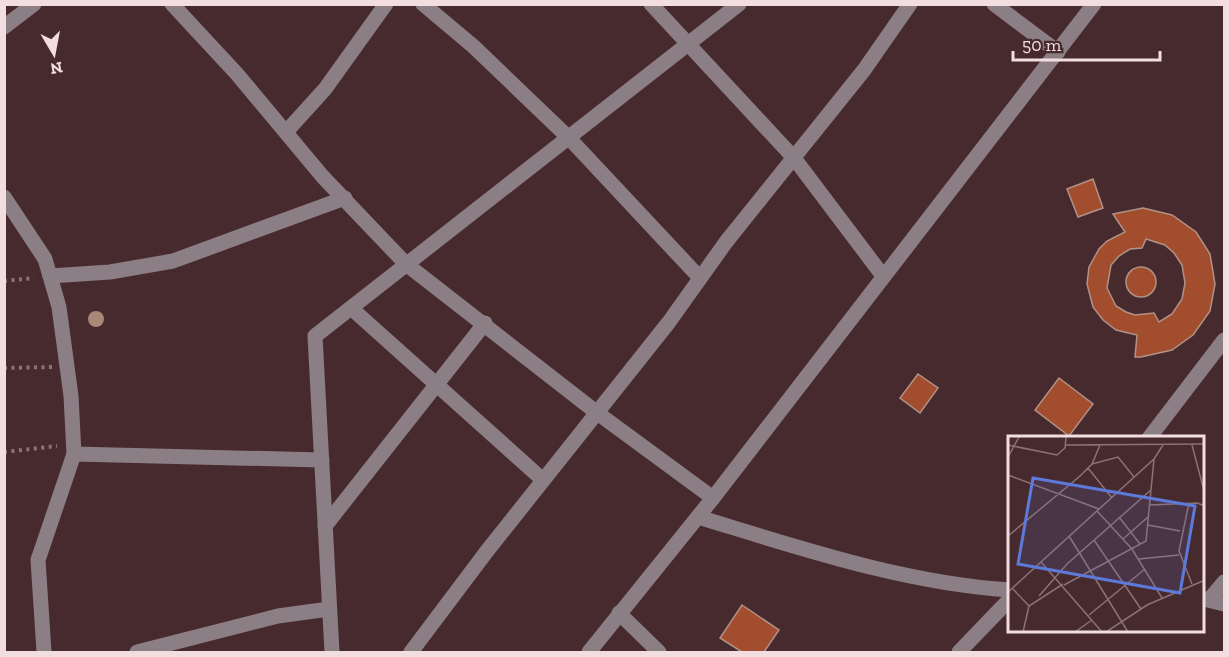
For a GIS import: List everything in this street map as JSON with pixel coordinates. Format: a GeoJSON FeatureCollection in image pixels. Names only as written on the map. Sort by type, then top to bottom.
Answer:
{"type":"FeatureCollection","features":[{"type":"Feature","properties":{"kind":"street"},"geometry":{"type":"LineString","coordinates":[[4,27],[34,4]]}},
{"type":"Feature","properties":{"kind":"street"},"geometry":{"type":"LineString","coordinates":[[172,4],[237,74],[323,177],[406,264],[596,412],[713,498]]}},
{"type":"Feature","properties":{"kind":"street"},"geometry":{"type":"LineString","coordinates":[[286,132],[326,89],[386,4]]}},
{"type":"Feature","properties":{"kind":"street"},"geometry":{"type":"LineString","coordinates":[[423,4],[472,46],[569,138],[700,278]]}},
{"type":"Feature","properties":{"kind":"street"},"geometry":{"type":"LineString","coordinates":[[651,4],[686,45],[794,158],[883,276]]}},
{"type":"Feature","properties":{"kind":"street"},"geometry":{"type":"LineString","coordinates":[[332,652],[315,336],[739,4]]}},
{"type":"Feature","properties":{"kind":"street"},"geometry":{"type":"LineString","coordinates":[[411,652],[596,412],[669,322],[726,242],[864,70],[910,4]]}},
{"type":"Feature","properties":{"kind":"street"},"geometry":{"type":"LineString","coordinates":[[994,4],[1058,52]]}},
{"type":"Feature","properties":{"kind":"street"},"geometry":{"type":"LineString","coordinates":[[590,652],[713,498],[1094,4]]}},
{"type":"Feature","properties":{"kind":"street"},"geometry":{"type":"LineString","coordinates":[[4,197],[45,259],[59,308],[67,366],[74,449],[38,560],[44,652]]}},
{"type":"Feature","properties":{"kind":"street"},"geometry":{"type":"LineString","coordinates":[[50,276],[110,272],[173,261],[345,198]]}},
{"type":"Feature","properties":{"kind":"street"},"geometry":{"type":"LineString","coordinates":[[351,308],[435,386],[543,480]]}},
{"type":"Feature","properties":{"kind":"street"},"geometry":{"type":"LineString","coordinates":[[325,526],[485,324]]}},
{"type":"Feature","properties":{"kind":"street"},"geometry":{"type":"LineString","coordinates":[[1151,436],[1224,342]]}},
{"type":"Feature","properties":{"kind":"street"},"geometry":{"type":"LineString","coordinates":[[74,449],[322,460]]}},
{"type":"Feature","properties":{"kind":"street"},"geometry":{"type":"LineString","coordinates":[[698,517],[811,551],[935,581],[1008,590]]}},
{"type":"Feature","properties":{"kind":"street"},"geometry":{"type":"LineString","coordinates":[[1212,601],[1224,582]]}},
{"type":"Feature","properties":{"kind":"street"},"geometry":{"type":"LineString","coordinates":[[959,652],[1008,601]]}},
{"type":"Feature","properties":{"kind":"street"},"geometry":{"type":"LineString","coordinates":[[136,652],[278,616],[329,609]]}},
{"type":"Feature","properties":{"kind":"street"},"geometry":{"type":"LineString","coordinates":[[619,613],[659,652]]}},
{"type":"Feature","properties":{"kind":"path"},"geometry":{"type":"LineString","coordinates":[[4,281],[50,276]]}},
{"type":"Feature","properties":{"kind":"path"},"geometry":{"type":"LineString","coordinates":[[4,368],[67,366]]}},
{"type":"Feature","properties":{"kind":"path"},"geometry":{"type":"LineString","coordinates":[[4,452],[74,449]]}},
{"type":"Feature","properties":{"kind":"building"},"geometry":{"type":"Polygon","coordinates":[[[1093,179],[1103,208],[1078,217],[1067,189],[1093,179]]]}},
{"type":"Feature","properties":{"kind":"building"},"geometry":{"type":"Polygon","coordinates":[[[1143,208],[1172,215],[1196,232],[1210,254],[1215,284],[1210,311],[1193,335],[1172,350],[1135,357],[1137,335],[1116,330],[1103,320],[1093,307],[1087,284],[1089,267],[1099,249],[1107,241],[1125,232],[1113,214],[1143,208]],[[1146,239],[1142,248],[1130,249],[1111,265],[1107,288],[1116,306],[1135,315],[1154,313],[1159,322],[1172,314],[1182,299],[1185,283],[1182,265],[1165,245],[1146,239]]]}},
{"type":"Feature","properties":{"kind":"building"},"geometry":{"type":"Polygon","coordinates":[[[1141,267],[1152,271],[1156,282],[1152,293],[1141,297],[1130,293],[1126,282],[1130,271],[1141,267]]]}},
{"type":"Feature","properties":{"kind":"building"},"geometry":{"type":"Polygon","coordinates":[[[918,374],[938,388],[920,413],[900,398],[918,374]]]}},
{"type":"Feature","properties":{"kind":"building"},"geometry":{"type":"Polygon","coordinates":[[[1059,378],[1093,404],[1069,436],[1035,410],[1059,378]]]}},
{"type":"Feature","properties":{"kind":"building"},"geometry":{"type":"Polygon","coordinates":[[[742,605],[779,630],[764,652],[742,652],[720,638],[742,605]]]}}]}
